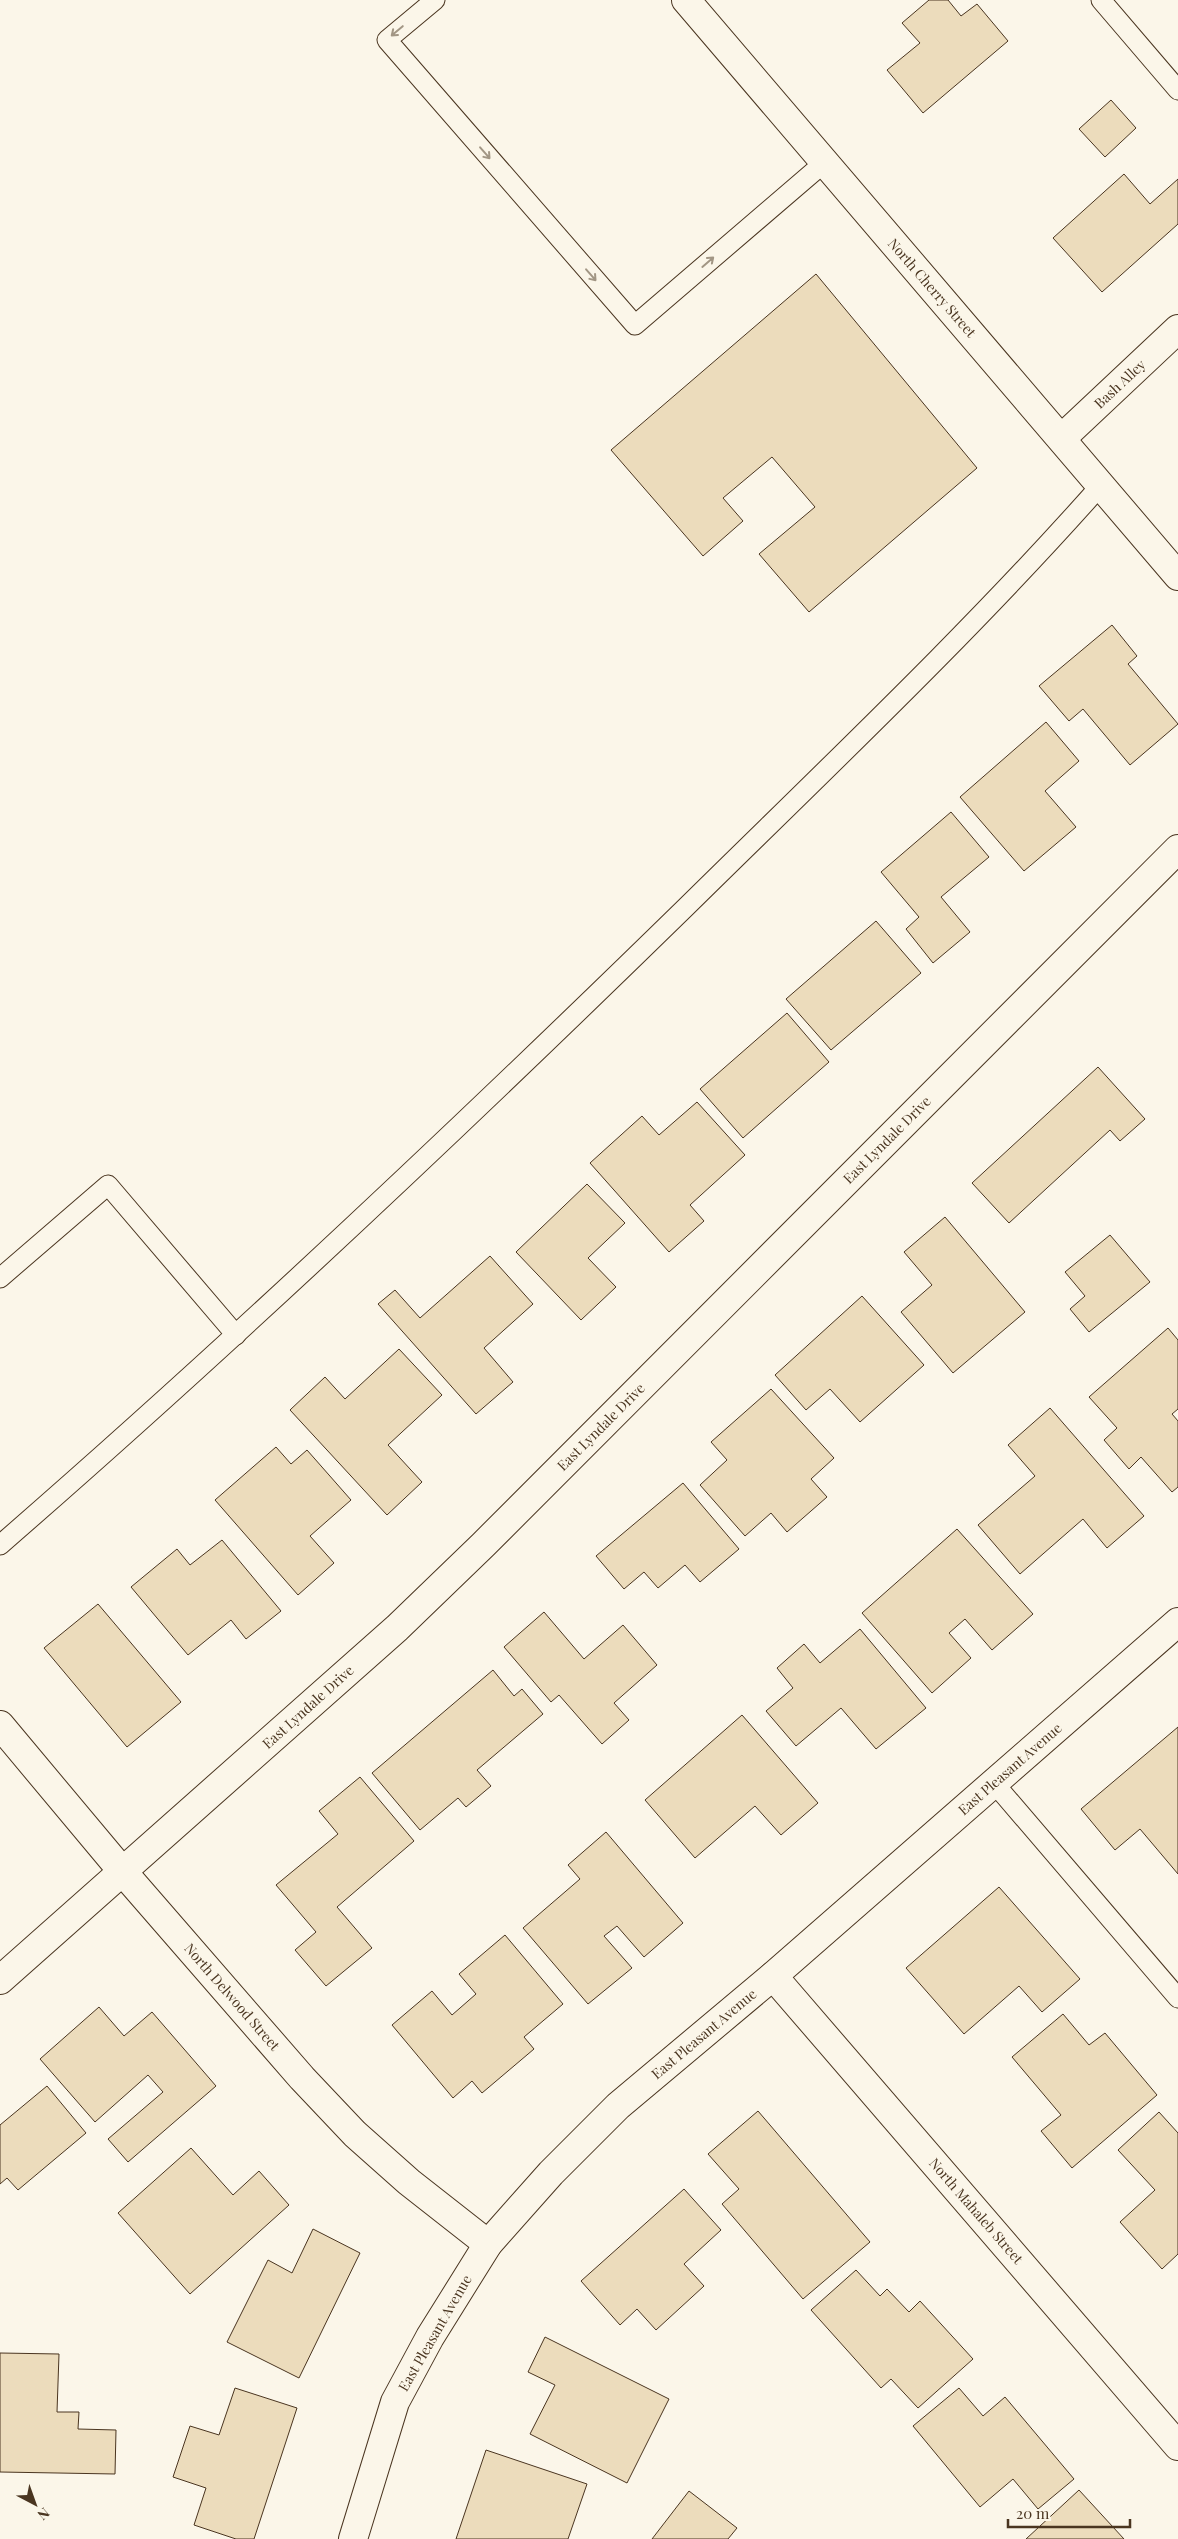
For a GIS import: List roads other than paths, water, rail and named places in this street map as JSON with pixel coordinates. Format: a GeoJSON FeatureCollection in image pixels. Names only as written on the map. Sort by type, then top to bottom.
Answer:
{"type":"FeatureCollection","features":[{"type":"Feature","properties":{"kind":"street","name":"North Cherry Street"},"geometry":{"type":"LineString","coordinates":[[686,0],[1178,576]]}},
{"type":"Feature","properties":{"kind":"street","name":"Bash Alley"},"geometry":{"type":"LineString","coordinates":[[1062,438],[1178,329]]}},
{"type":"Feature","properties":{"kind":"street","name":"East Lyndale Drive"},"geometry":{"type":"LineString","coordinates":[[0,1980],[397,1628],[484,1545],[1178,849]]}},
{"type":"Feature","properties":{"kind":"street","name":"East Pleasant Avenue"},"geometry":{"type":"LineString","coordinates":[[353,2539],[395,2402],[430,2338],[488,2244],[551,2173],[618,2106],[773,1976],[1178,1622]]}},
{"type":"Feature","properties":{"kind":"street","name":"North Delwood Street"},"geometry":{"type":"LineString","coordinates":[[0,1724],[123,1872],[302,2078],[356,2134],[409,2182],[488,2244]]}},
{"type":"Feature","properties":{"kind":"street","name":"North Mahaleb Street"},"geometry":{"type":"LineString","coordinates":[[773,1976],[1178,2446]]}},
{"type":"Feature","properties":{"kind":"lane"},"geometry":{"type":"LineString","coordinates":[[434,0],[387,40],[635,325],[824,162]]}},
{"type":"Feature","properties":{"kind":"lane"},"geometry":{"type":"LineString","coordinates":[[1100,0],[1178,90]]}},
{"type":"Feature","properties":{"kind":"lane"},"geometry":{"type":"LineString","coordinates":[[0,1545],[146,1419],[612,980],[800,795],[1046,548],[1101,485]]}},
{"type":"Feature","properties":{"kind":"lane"},"geometry":{"type":"LineString","coordinates":[[0,1278],[108,1185],[236,1335]]}},
{"type":"Feature","properties":{"kind":"lane"},"geometry":{"type":"LineString","coordinates":[[994,1783],[1178,1998]]}}]}
